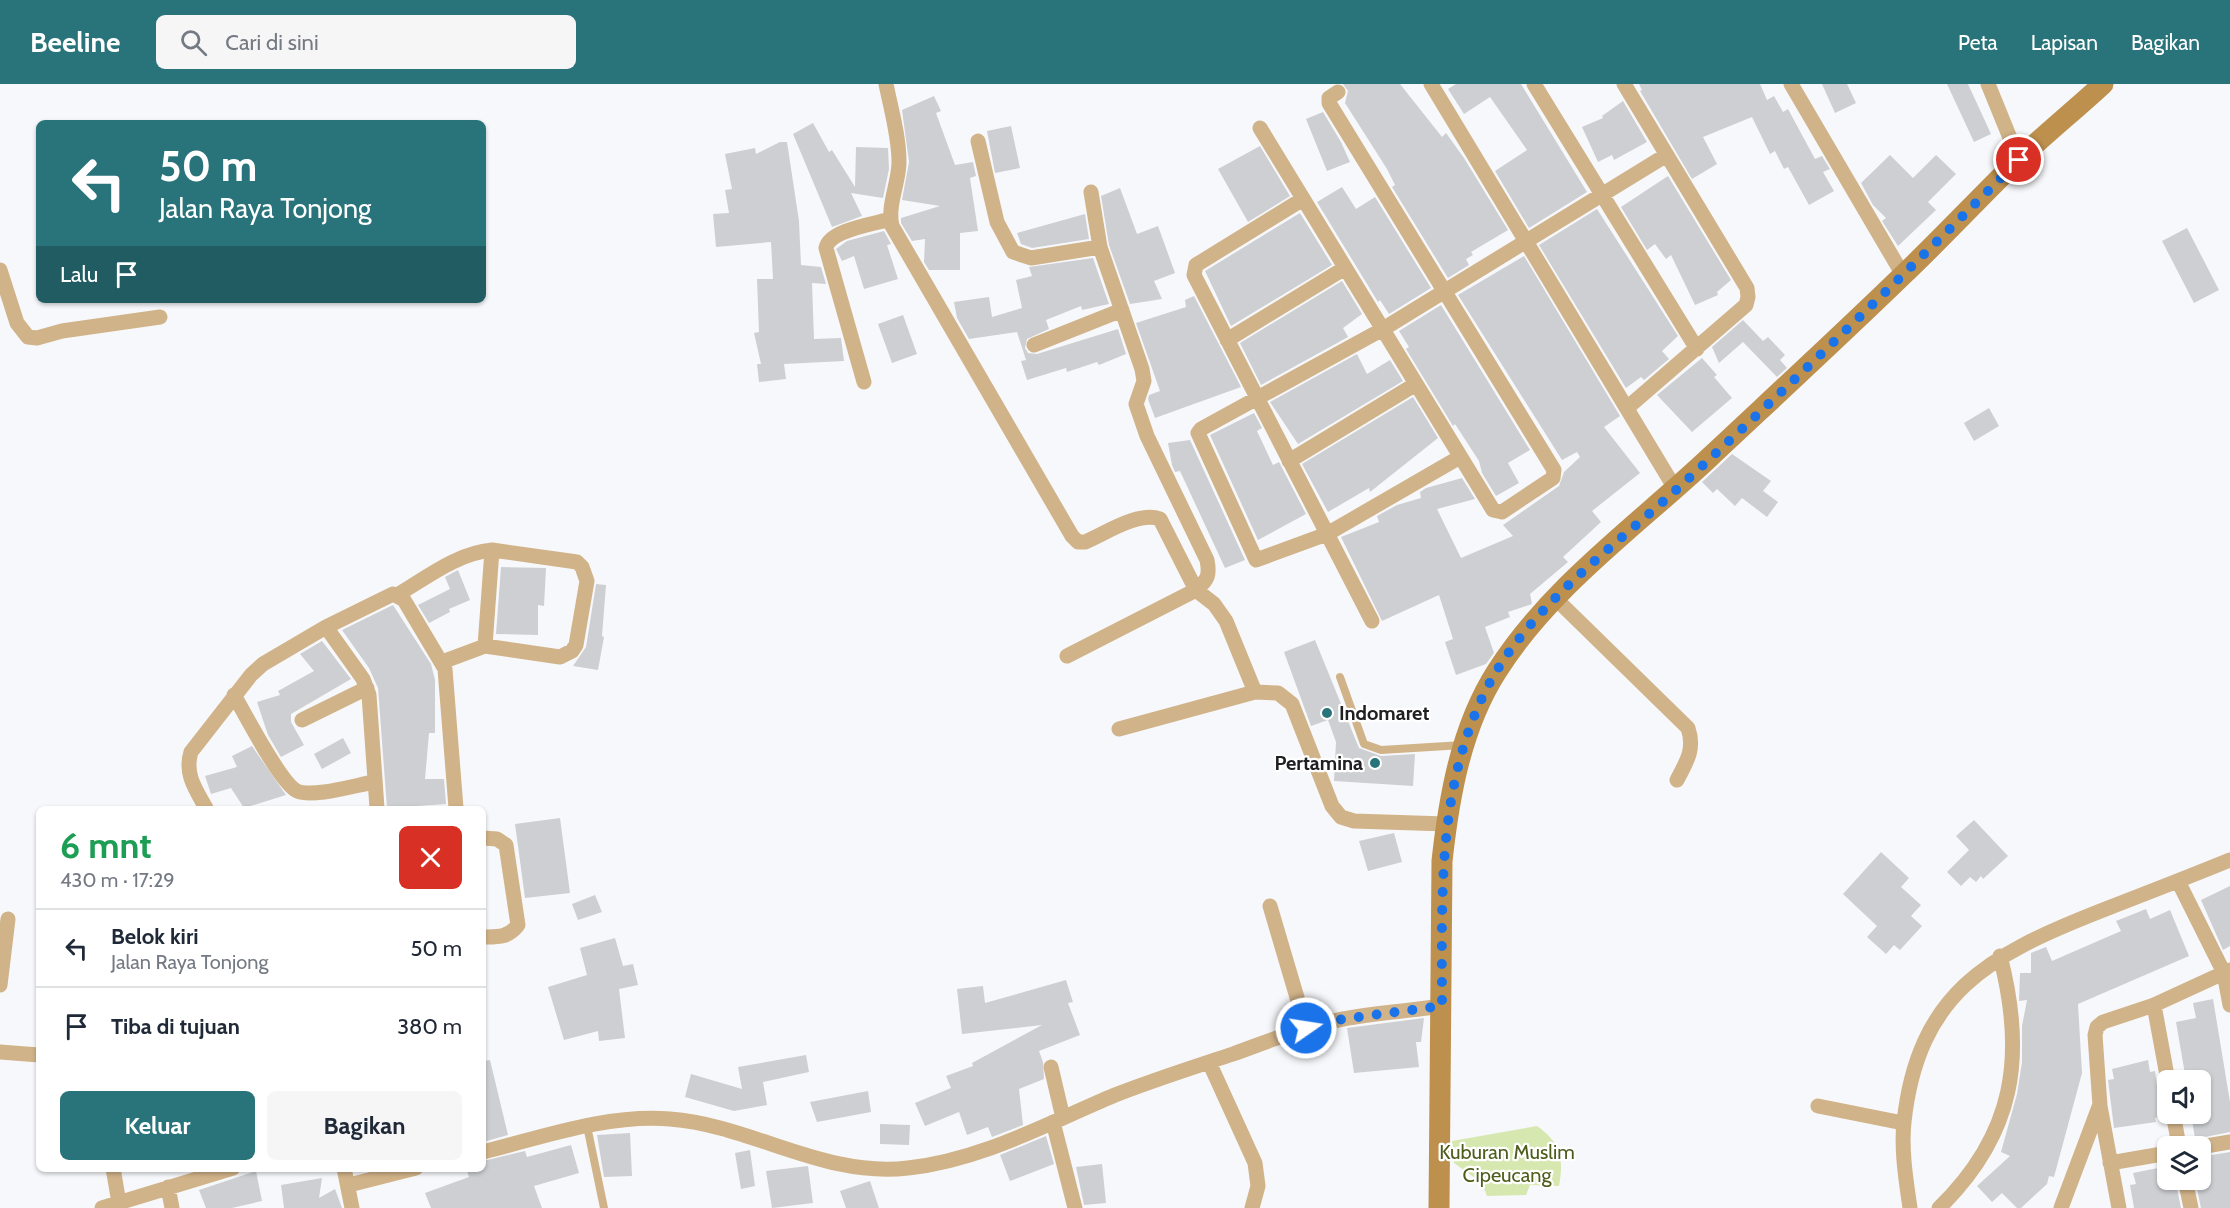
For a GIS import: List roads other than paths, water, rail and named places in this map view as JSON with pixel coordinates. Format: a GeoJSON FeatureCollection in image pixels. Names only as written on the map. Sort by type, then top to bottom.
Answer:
{"type":"FeatureCollection","features":[{"type":"Feature","properties":{"kind":"main road"},"geometry":{"type":"LineString","coordinates":[[1439,1208],[1442,861],[1446,824],[1465,745],[1482,698],[1496,672],[1516,643],[1555,598],[1676,490],[1904,275],[2019,160],[2103,84]]}},
{"type":"Feature","properties":{"kind":"street"},"geometry":{"type":"LineString","coordinates":[[886,84],[899,150],[891,219],[896,234],[1072,536],[1078,542],[1086,542],[1141,518],[1151,515],[1160,519],[1196,590],[1214,604],[1226,621],[1255,692]]}},
{"type":"Feature","properties":{"kind":"street"},"geometry":{"type":"LineString","coordinates":[[1431,84],[1676,490]]}},
{"type":"Feature","properties":{"kind":"street"},"geometry":{"type":"LineString","coordinates":[[1533,84],[1697,349]]}},
{"type":"Feature","properties":{"kind":"street"},"geometry":{"type":"LineString","coordinates":[[1624,84],[1746,288],[1748,297],[1746,305],[1627,408]]}},
{"type":"Feature","properties":{"kind":"street"},"geometry":{"type":"LineString","coordinates":[[1791,84],[1904,275]]}},
{"type":"Feature","properties":{"kind":"street"},"geometry":{"type":"LineString","coordinates":[[1988,84],[2019,160]]}},
{"type":"Feature","properties":{"kind":"street"},"geometry":{"type":"LineString","coordinates":[[1260,128],[1493,510],[1498,513],[1511,507],[1555,475],[1329,103],[1329,98],[1338,92]]}},
{"type":"Feature","properties":{"kind":"street"},"geometry":{"type":"LineString","coordinates":[[978,141],[997,222],[1013,252],[1031,258],[1100,247]]}},
{"type":"Feature","properties":{"kind":"street"},"geometry":{"type":"LineString","coordinates":[[1460,457],[1327,534],[1260,560],[1253,557],[1198,433],[1201,429],[1256,398],[1383,329],[1665,156]]}},
{"type":"Feature","properties":{"kind":"street"},"geometry":{"type":"LineString","coordinates":[[1067,656],[1196,590],[1208,580],[1207,560],[1147,436],[1136,404],[1144,381],[1142,369],[1100,247],[1091,192]]}},
{"type":"Feature","properties":{"kind":"street"},"geometry":{"type":"LineString","coordinates":[[1303,199],[1193,269],[1256,398],[1372,621]]}},
{"type":"Feature","properties":{"kind":"street"},"geometry":{"type":"LineString","coordinates":[[864,382],[826,248],[827,242],[835,235],[891,219]]}},
{"type":"Feature","properties":{"kind":"street"},"geometry":{"type":"LineString","coordinates":[[1227,340],[1345,268]]}},
{"type":"Feature","properties":{"kind":"street"},"geometry":{"type":"LineString","coordinates":[[0,270],[17,323],[28,338],[103,324],[124,324],[160,317]]}},
{"type":"Feature","properties":{"kind":"street"},"geometry":{"type":"LineString","coordinates":[[1034,345],[1122,310]]}},
{"type":"Feature","properties":{"kind":"street"},"geometry":{"type":"LineString","coordinates":[[1289,461],[1416,384]]}},
{"type":"Feature","properties":{"kind":"street"},"geometry":{"type":"LineString","coordinates":[[485,646],[492,550]]}},
{"type":"Feature","properties":{"kind":"street"},"geometry":{"type":"LineString","coordinates":[[205,806],[193,784],[188,763],[191,752],[234,695],[263,664],[326,627],[389,595],[397,595],[458,559],[478,552],[492,550],[577,562],[582,567],[587,581],[576,645],[567,655],[560,657],[485,646],[442,662]]}},
{"type":"Feature","properties":{"kind":"street"},"geometry":{"type":"LineString","coordinates":[[397,595],[404,600],[442,662],[446,678],[456,806]]}},
{"type":"Feature","properties":{"kind":"street"},"geometry":{"type":"LineString","coordinates":[[1555,598],[1688,728],[1692,741],[1691,753],[1677,780]]}},
{"type":"Feature","properties":{"kind":"street"},"geometry":{"type":"LineString","coordinates":[[326,627],[367,688],[372,705],[377,806]]}},
{"type":"Feature","properties":{"kind":"street"},"geometry":{"type":"LineString","coordinates":[[302,720],[367,688]]}},
{"type":"Feature","properties":{"kind":"street"},"geometry":{"type":"LineString","coordinates":[[1119,729],[1255,692],[1278,693],[1292,704],[1332,806],[1341,817],[1354,821],[1446,824]]}},
{"type":"Feature","properties":{"kind":"street"},"geometry":{"type":"LineString","coordinates":[[234,695],[283,779],[296,791],[313,793],[374,782]]}},
{"type":"Feature","properties":{"kind":"street"},"geometry":{"type":"LineString","coordinates":[[486,838],[497,839],[506,845],[518,925],[512,933],[503,937],[486,937]]}},
{"type":"Feature","properties":{"kind":"street"},"geometry":{"type":"LineString","coordinates":[[1910,1208],[1904,1162],[1904,1123],[1911,1079],[1926,1038],[1948,1001],[2000,956],[2037,936],[2230,860]]}},
{"type":"Feature","properties":{"kind":"street"},"geometry":{"type":"LineString","coordinates":[[2178,881],[2227,972],[2230,1005]]}},
{"type":"Feature","properties":{"kind":"street"},"geometry":{"type":"LineString","coordinates":[[1270,906],[1306,1028]]}},
{"type":"Feature","properties":{"kind":"street"},"geometry":{"type":"LineString","coordinates":[[0,985],[8,919]]}},
{"type":"Feature","properties":{"kind":"street"},"geometry":{"type":"LineString","coordinates":[[1939,1208],[1969,1175],[1985,1150],[2010,1084],[2014,1023],[2000,956]]}},
{"type":"Feature","properties":{"kind":"street"},"geometry":{"type":"LineString","coordinates":[[2119,1208],[2100,1106],[2095,1035],[2097,1027],[2103,1022],[2154,1005],[2227,972]]}},
{"type":"Feature","properties":{"kind":"street"},"geometry":{"type":"LineString","coordinates":[[2154,1005],[2166,1070]]}},
{"type":"Feature","properties":{"kind":"street"},"geometry":{"type":"LineString","coordinates":[[486,1151],[587,1126],[633,1120],[669,1119],[706,1125],[826,1162],[865,1168],[907,1169],[969,1156],[1116,1095],[1306,1028],[1343,1019],[1442,1006]]}},
{"type":"Feature","properties":{"kind":"street"},"geometry":{"type":"LineString","coordinates":[[0,1052],[36,1055]]}},
{"type":"Feature","properties":{"kind":"street"},"geometry":{"type":"LineString","coordinates":[[1209,1062],[1255,1163],[1258,1186],[1252,1208]]}},
{"type":"Feature","properties":{"kind":"street"},"geometry":{"type":"LineString","coordinates":[[1051,1067],[1058,1120],[1075,1208]]}},
{"type":"Feature","properties":{"kind":"street"},"geometry":{"type":"LineString","coordinates":[[1818,1106],[1904,1123]]}},
{"type":"Feature","properties":{"kind":"street"},"geometry":{"type":"LineString","coordinates":[[2061,1208],[2100,1106]]}},
{"type":"Feature","properties":{"kind":"street"},"geometry":{"type":"LineString","coordinates":[[2211,1145],[2230,1142]]}},
{"type":"Feature","properties":{"kind":"street"},"geometry":{"type":"LineString","coordinates":[[2110,1163],[2157,1155]]}},
{"type":"Feature","properties":{"kind":"street"},"geometry":{"type":"LineString","coordinates":[[114,1172],[119,1203]]}},
{"type":"Feature","properties":{"kind":"street"},"geometry":{"type":"LineString","coordinates":[[102,1208],[219,1172]]}},
{"type":"Feature","properties":{"kind":"street"},"geometry":{"type":"LineString","coordinates":[[346,1172],[352,1208]]}},
{"type":"Feature","properties":{"kind":"street"},"geometry":{"type":"LineString","coordinates":[[349,1185],[400,1172]]}},
{"type":"Feature","properties":{"kind":"street"},"geometry":{"type":"LineString","coordinates":[[168,1187],[172,1208]]}},
{"type":"Feature","properties":{"kind":"street"},"geometry":{"type":"LineString","coordinates":[[2187,1190],[2191,1208]]}},
{"type":"Feature","properties":{"kind":"lane"},"geometry":{"type":"LineString","coordinates":[[1340,677],[1364,744],[1369,747],[1381,750],[1465,745]]}},
{"type":"Feature","properties":{"kind":"lane"},"geometry":{"type":"LineString","coordinates":[[587,1126],[604,1208]]}},
{"type":"Feature","properties":{"kind":"place","name":"Indomaret"},"geometry":{"type":"Point","coordinates":[1327,713]}},
{"type":"Feature","properties":{"kind":"place","name":"Pertamina"},"geometry":{"type":"Point","coordinates":[1375,763]}},
{"type":"Feature","properties":{"kind":"park label","name":"Kuburan Muslim Cipeucang"},"geometry":{"type":"Point","coordinates":[1507,1164]}}]}
